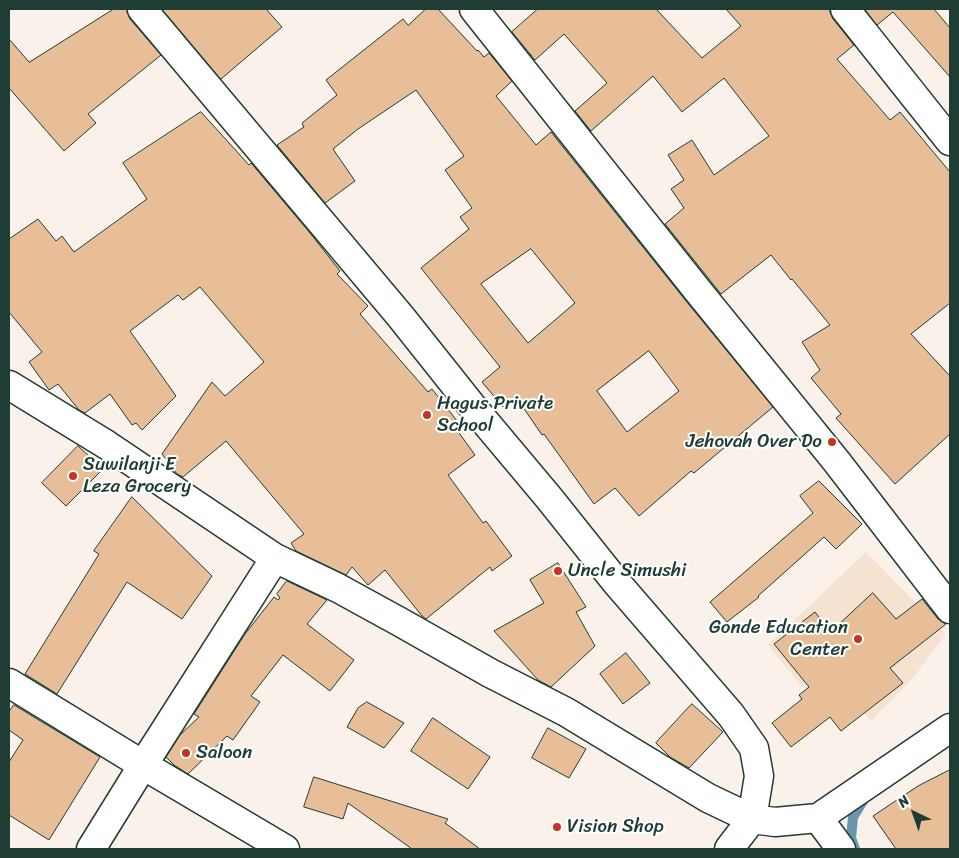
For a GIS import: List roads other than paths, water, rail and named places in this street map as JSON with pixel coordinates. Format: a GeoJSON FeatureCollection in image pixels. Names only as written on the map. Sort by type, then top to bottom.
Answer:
{"type":"FeatureCollection","features":[{"type":"Feature","properties":{"kind":"street"},"geometry":{"type":"LineString","coordinates":[[142,9],[401,317],[616,582],[731,715],[754,748],[759,776],[752,818],[729,849]]}},
{"type":"Feature","properties":{"kind":"street"},"geometry":{"type":"LineString","coordinates":[[474,9],[698,291],[837,462],[950,609]]}},
{"type":"Feature","properties":{"kind":"street"},"geometry":{"type":"LineString","coordinates":[[845,9],[950,141]]}},
{"type":"Feature","properties":{"kind":"street"},"geometry":{"type":"LineString","coordinates":[[9,385],[107,445],[276,558],[338,588],[490,673],[566,712],[708,798],[752,818],[775,822],[818,818],[950,728]]}},
{"type":"Feature","properties":{"kind":"street"},"geometry":{"type":"LineString","coordinates":[[91,849],[276,558]]}},
{"type":"Feature","properties":{"kind":"street"},"geometry":{"type":"LineString","coordinates":[[9,683],[285,849]]}},
{"type":"Feature","properties":{"kind":"street"},"geometry":{"type":"LineString","coordinates":[[818,818],[841,849]]}},
{"type":"Feature","properties":{"kind":"waterway"},"geometry":{"type":"LineString","coordinates":[[855,849],[851,838],[853,817],[866,796]]}},
{"type":"Feature","properties":{"kind":"place","name":"Hagus Private School"},"geometry":{"type":"Point","coordinates":[427,415]}},
{"type":"Feature","properties":{"kind":"place","name":"Jehovah Over Do"},"geometry":{"type":"Point","coordinates":[832,442]}},
{"type":"Feature","properties":{"kind":"place","name":"Suwilanji E Leza Grocery"},"geometry":{"type":"Point","coordinates":[73,476]}},
{"type":"Feature","properties":{"kind":"place","name":"Uncle Simushi"},"geometry":{"type":"Point","coordinates":[558,571]}},
{"type":"Feature","properties":{"kind":"place","name":"Gonde Education Center"},"geometry":{"type":"Point","coordinates":[858,639]}},
{"type":"Feature","properties":{"kind":"place","name":"Saloon"},"geometry":{"type":"Point","coordinates":[186,753]}},
{"type":"Feature","properties":{"kind":"place","name":"Vision Shop"},"geometry":{"type":"Point","coordinates":[557,827]}}]}
